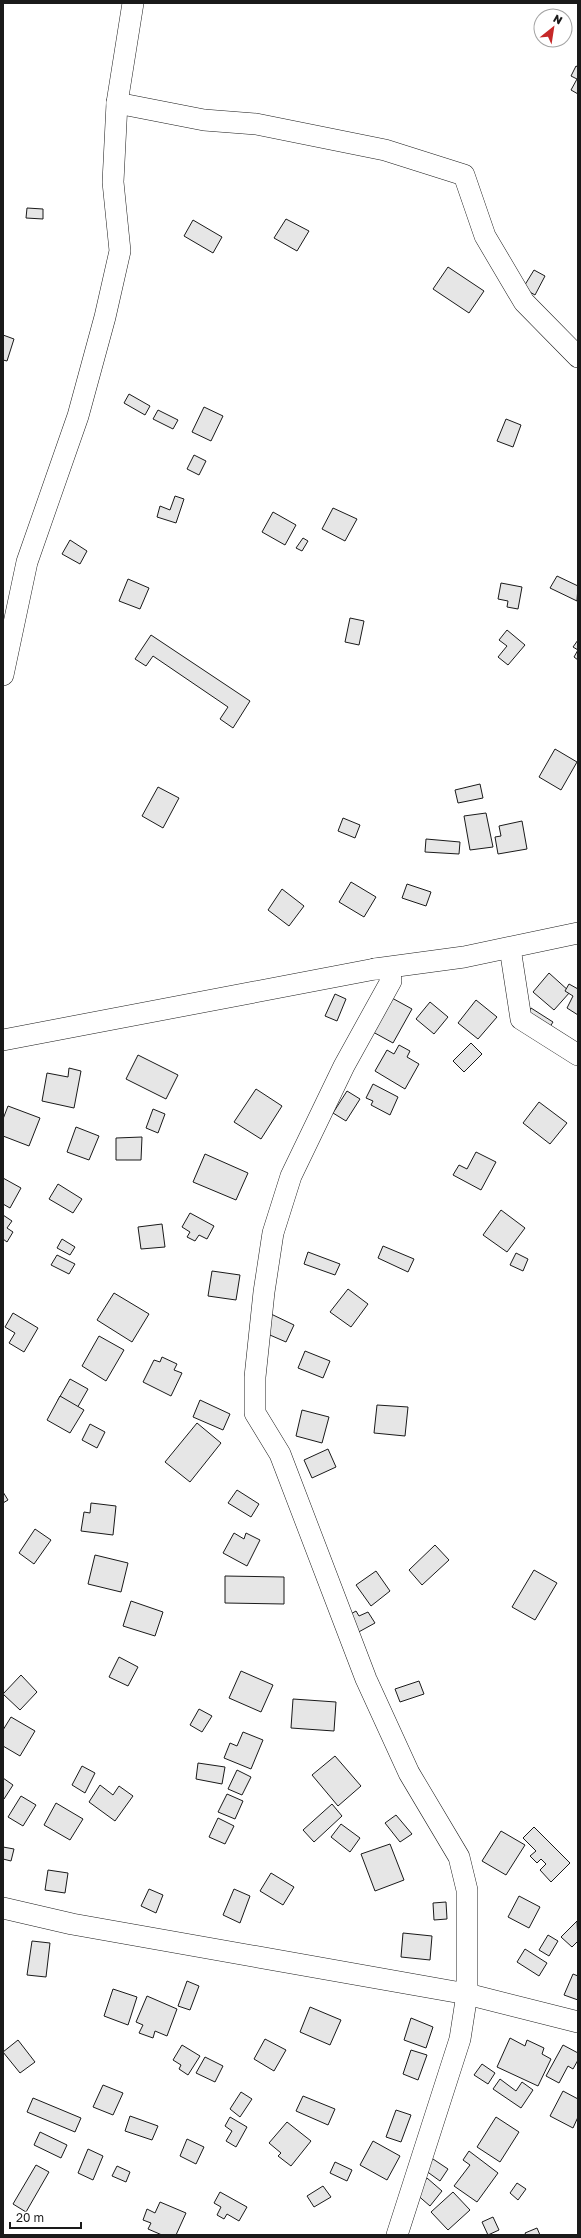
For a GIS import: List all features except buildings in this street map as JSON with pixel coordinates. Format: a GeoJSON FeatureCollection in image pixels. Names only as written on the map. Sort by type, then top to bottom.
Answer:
{"type":"FeatureCollection","features":[{"type":"Feature","properties":{"kind":"street"},"geometry":{"type":"LineString","coordinates":[[3,675],[27,562],[78,416],[105,317],[120,251],[113,182],[117,103],[133,3]]}},
{"type":"Feature","properties":{"kind":"street"},"geometry":{"type":"LineString","coordinates":[[117,103],[204,120],[256,124],[377,149],[464,175],[485,236],[524,302],[578,357]]}},
{"type":"Feature","properties":{"kind":"street"},"geometry":{"type":"LineString","coordinates":[[3,1040],[375,969],[464,958],[578,933]]}},
{"type":"Feature","properties":{"kind":"street"},"geometry":{"type":"LineString","coordinates":[[510,948],[521,1019],[578,1054]]}},
{"type":"Feature","properties":{"kind":"street"},"geometry":{"type":"LineString","coordinates":[[375,969],[384,969],[390,973],[391,981],[344,1066],[291,1176],[273,1233],[264,1292],[255,1376],[255,1412],[280,1454],[366,1678],[409,1774],[459,1857],[467,1890],[468,1994],[460,2039],[397,2235]]}},
{"type":"Feature","properties":{"kind":"street"},"geometry":{"type":"LineString","coordinates":[[3,1908],[72,1924],[468,1994],[578,2022]]}}]}
